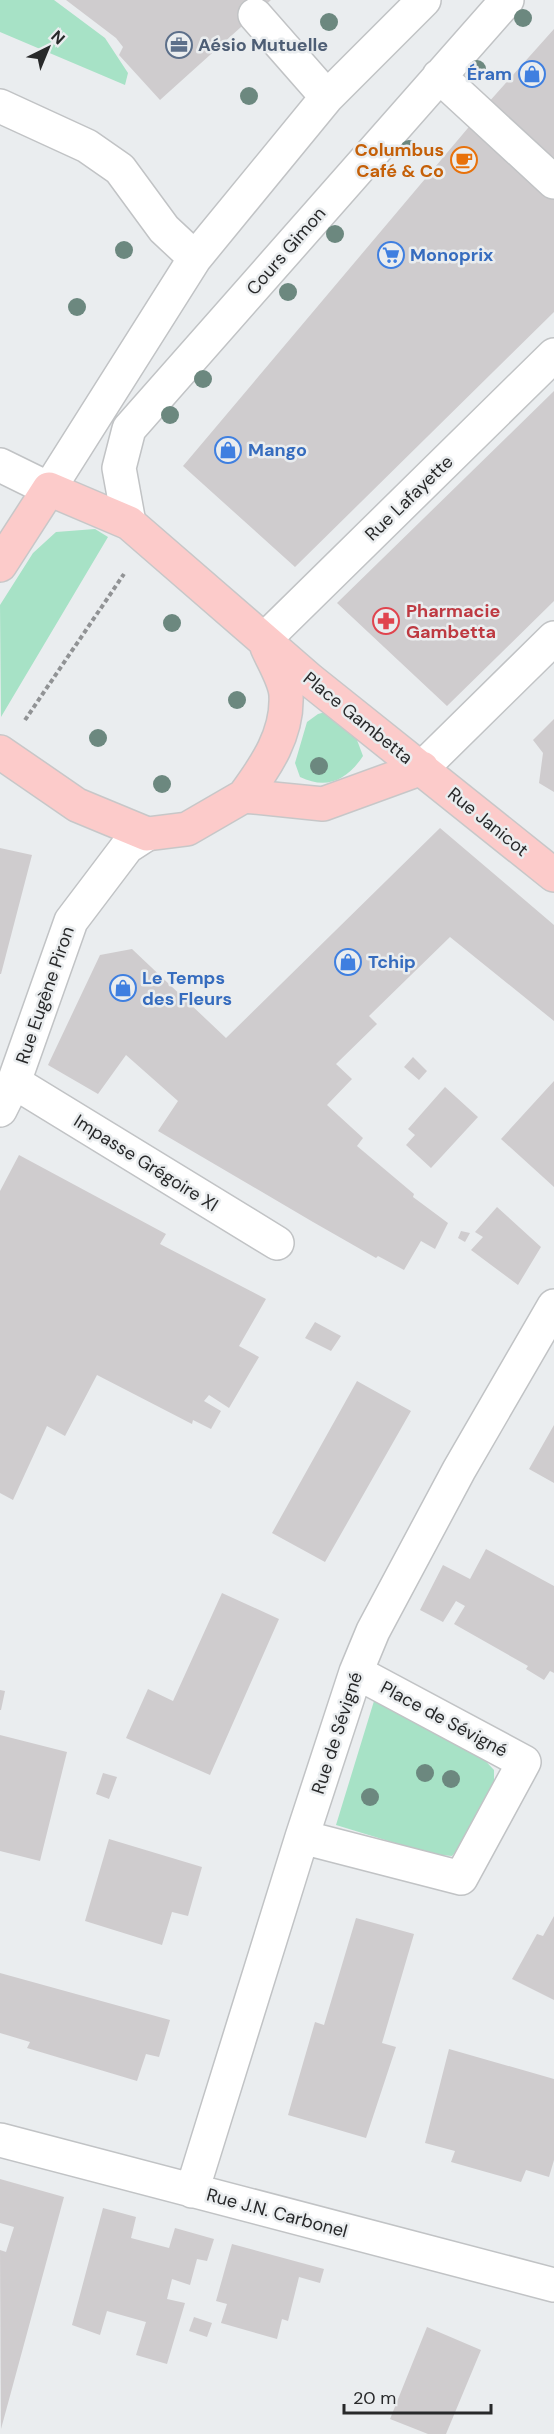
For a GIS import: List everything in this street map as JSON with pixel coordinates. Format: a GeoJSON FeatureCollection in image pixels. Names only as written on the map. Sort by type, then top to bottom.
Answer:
{"type":"FeatureCollection","features":[{"type":"Feature","properties":{"kind":"main road","name":"Place Gambetta"},"geometry":{"type":"LineString","coordinates":[[49,489],[129,523],[264,640],[422,768]]}},
{"type":"Feature","properties":{"kind":"main road"},"geometry":{"type":"LineString","coordinates":[[0,566],[49,489]]}},
{"type":"Feature","properties":{"kind":"main road","name":"Place Gambetta"},"geometry":{"type":"LineString","coordinates":[[147,834],[187,829],[244,796],[266,765],[284,726],[286,693],[264,640]]}},
{"type":"Feature","properties":{"kind":"main road"},"geometry":{"type":"LineString","coordinates":[[10,740],[77,804],[147,834]]}},
{"type":"Feature","properties":{"kind":"main road","name":"Place Gambetta"},"geometry":{"type":"LineString","coordinates":[[244,796],[323,804],[422,768]]}},
{"type":"Feature","properties":{"kind":"main road","name":"Rue Janicot"},"geometry":{"type":"LineString","coordinates":[[422,768],[554,875]]}},
{"type":"Feature","properties":{"kind":"street"},"geometry":{"type":"LineString","coordinates":[[0,465],[49,489],[195,258],[327,97],[424,0]]}},
{"type":"Feature","properties":{"kind":"street","name":"Cours Gimon"},"geometry":{"type":"LineString","coordinates":[[129,523],[119,468],[129,429],[507,0]]}},
{"type":"Feature","properties":{"kind":"street"},"geometry":{"type":"LineString","coordinates":[[255,15],[327,97]]}},
{"type":"Feature","properties":{"kind":"street"},"geometry":{"type":"LineString","coordinates":[[439,76],[554,182]]}},
{"type":"Feature","properties":{"kind":"street"},"geometry":{"type":"LineString","coordinates":[[0,106],[87,146],[120,169],[164,229],[195,258]]}},
{"type":"Feature","properties":{"kind":"street","name":"Rue Lafayette"},"geometry":{"type":"LineString","coordinates":[[264,640],[554,355]]}},
{"type":"Feature","properties":{"kind":"street"},"geometry":{"type":"LineString","coordinates":[[422,768],[554,638]]}},
{"type":"Feature","properties":{"kind":"street","name":"Rue Eugène Piron"},"geometry":{"type":"LineString","coordinates":[[7,1096],[70,921],[127,847],[147,834]]}},
{"type":"Feature","properties":{"kind":"street","name":"Impasse Grégoire XI"},"geometry":{"type":"LineString","coordinates":[[7,1096],[277,1243]]}},
{"type":"Feature","properties":{"kind":"street","name":"Rue de Sévigné"},"geometry":{"type":"LineString","coordinates":[[192,2191],[356,1672],[373,1631],[459,1470],[554,1306]]}},
{"type":"Feature","properties":{"kind":"street","name":"Place de Sévigné"},"geometry":{"type":"LineString","coordinates":[[302,1837],[461,1878],[524,1762],[356,1672]]}},
{"type":"Feature","properties":{"kind":"street","name":"Rue J.N. Carbonel"},"geometry":{"type":"LineString","coordinates":[[0,2140],[554,2285]]}},
{"type":"Feature","properties":{"kind":"path"},"geometry":{"type":"LineString","coordinates":[[10,740],[129,567]]}},
{"type":"Feature","properties":{"kind":"green space"},"geometry":{"type":"Polygon","coordinates":[[[0,0],[54,0],[105,38],[128,73],[125,85],[0,32],[0,0]]]}},
{"type":"Feature","properties":{"kind":"green space"},"geometry":{"type":"Polygon","coordinates":[[[95,529],[108,537],[1,717],[0,605],[33,553],[56,532],[95,529]]]}},
{"type":"Feature","properties":{"kind":"green space"},"geometry":{"type":"Polygon","coordinates":[[[329,711],[354,732],[363,756],[343,777],[319,783],[300,777],[295,763],[307,722],[318,714],[329,711]]]}},
{"type":"Feature","properties":{"kind":"green space"},"geometry":{"type":"Polygon","coordinates":[[[374,1701],[478,1753],[494,1770],[494,1786],[462,1844],[452,1856],[431,1854],[336,1825],[374,1701]]]}},
{"type":"Feature","properties":{"kind":"building"},"geometry":{"type":"Polygon","coordinates":[[[66,0],[271,0],[160,100],[119,55],[123,47],[116,38],[66,0]]]}},
{"type":"Feature","properties":{"kind":"building"},"geometry":{"type":"Polygon","coordinates":[[[554,29],[554,158],[488,103],[554,29]]]}},
{"type":"Feature","properties":{"kind":"building"},"geometry":{"type":"Polygon","coordinates":[[[473,122],[554,194],[554,312],[295,567],[183,466],[473,122]]]}},
{"type":"Feature","properties":{"kind":"building"},"geometry":{"type":"Polygon","coordinates":[[[554,391],[554,601],[447,706],[337,603],[554,391]]]}},
{"type":"Feature","properties":{"kind":"building"},"geometry":{"type":"Polygon","coordinates":[[[554,719],[554,792],[539,783],[543,753],[533,740],[554,719]]]}},
{"type":"Feature","properties":{"kind":"building"},"geometry":{"type":"Polygon","coordinates":[[[440,828],[554,925],[554,1021],[450,937],[369,1016],[377,1024],[336,1064],[352,1079],[327,1105],[363,1138],[357,1146],[414,1194],[413,1197],[448,1223],[435,1249],[421,1241],[404,1270],[378,1256],[376,1258],[158,1131],[178,1101],[126,1055],[98,1094],[48,1065],[100,955],[132,949],[226,1038],[440,828]]]}},
{"type":"Feature","properties":{"kind":"building"},"geometry":{"type":"Polygon","coordinates":[[[0,848],[32,855],[1,974],[0,974],[0,848]]]}},
{"type":"Feature","properties":{"kind":"building"},"geometry":{"type":"Polygon","coordinates":[[[413,1057],[427,1071],[419,1080],[404,1067],[413,1057]]]}},
{"type":"Feature","properties":{"kind":"building"},"geometry":{"type":"Polygon","coordinates":[[[554,1081],[554,1187],[501,1139],[554,1081]]]}},
{"type":"Feature","properties":{"kind":"building"},"geometry":{"type":"Polygon","coordinates":[[[445,1087],[478,1117],[431,1168],[406,1145],[415,1135],[408,1129],[445,1087]]]}},
{"type":"Feature","properties":{"kind":"building"},"geometry":{"type":"Polygon","coordinates":[[[19,1155],[166,1234],[160,1244],[266,1299],[239,1346],[259,1357],[229,1408],[209,1395],[204,1401],[221,1411],[211,1429],[193,1420],[192,1424],[97,1375],[65,1436],[47,1426],[13,1500],[0,1493],[0,1191],[19,1155]]]}},
{"type":"Feature","properties":{"kind":"building"},"geometry":{"type":"Polygon","coordinates":[[[497,1207],[541,1247],[518,1285],[471,1250],[483,1237],[475,1232],[497,1207]]]}},
{"type":"Feature","properties":{"kind":"building"},"geometry":{"type":"Polygon","coordinates":[[[461,1231],[470,1233],[465,1242],[458,1238],[461,1231]]]}},
{"type":"Feature","properties":{"kind":"building"},"geometry":{"type":"Polygon","coordinates":[[[315,1322],[341,1336],[331,1351],[305,1338],[315,1322]]]}},
{"type":"Feature","properties":{"kind":"building"},"geometry":{"type":"Polygon","coordinates":[[[357,1381],[411,1411],[325,1562],[272,1533],[357,1381]]]}},
{"type":"Feature","properties":{"kind":"building"},"geometry":{"type":"Polygon","coordinates":[[[554,1425],[554,1483],[529,1469],[554,1425]]]}},
{"type":"Feature","properties":{"kind":"building"},"geometry":{"type":"Polygon","coordinates":[[[486,1549],[554,1586],[554,1673],[550,1671],[544,1680],[526,1669],[528,1666],[454,1624],[465,1606],[456,1601],[443,1622],[420,1610],[443,1565],[470,1579],[486,1549]]]}},
{"type":"Feature","properties":{"kind":"building"},"geometry":{"type":"Polygon","coordinates":[[[222,1593],[279,1619],[210,1775],[126,1738],[148,1689],[173,1701],[222,1593]]]}},
{"type":"Feature","properties":{"kind":"building"},"geometry":{"type":"Polygon","coordinates":[[[0,1690],[5,1691],[1,1710],[0,1710],[0,1690]]]}},
{"type":"Feature","properties":{"kind":"building"},"geometry":{"type":"Polygon","coordinates":[[[0,1735],[67,1752],[40,1861],[0,1851],[0,1735]]]}},
{"type":"Feature","properties":{"kind":"building"},"geometry":{"type":"Polygon","coordinates":[[[103,1773],[117,1777],[109,1799],[96,1794],[103,1773]]]}},
{"type":"Feature","properties":{"kind":"building"},"geometry":{"type":"Polygon","coordinates":[[[109,1839],[202,1867],[188,1916],[172,1912],[162,1945],[85,1921],[109,1839]]]}},
{"type":"Feature","properties":{"kind":"building"},"geometry":{"type":"Polygon","coordinates":[[[554,1916],[554,2000],[512,1979],[537,1934],[543,1936],[554,1916]]]}},
{"type":"Feature","properties":{"kind":"building"},"geometry":{"type":"Polygon","coordinates":[[[356,1918],[414,1934],[382,2043],[396,2047],[366,2138],[288,2115],[315,2022],[324,2025],[356,1918]]]}},
{"type":"Feature","properties":{"kind":"building"},"geometry":{"type":"Polygon","coordinates":[[[0,1973],[170,2020],[159,2057],[146,2054],[137,2081],[27,2048],[30,2042],[0,2033],[0,1973]]]}},
{"type":"Feature","properties":{"kind":"building"},"geometry":{"type":"Polygon","coordinates":[[[449,2049],[554,2079],[554,2160],[549,2177],[526,2170],[521,2182],[451,2162],[455,2151],[425,2143],[449,2049]]]}},
{"type":"Feature","properties":{"kind":"building"},"geometry":{"type":"Polygon","coordinates":[[[0,2179],[64,2197],[1,2429],[0,2250],[6,2252],[14,2227],[0,2223],[0,2179]]]}},
{"type":"Feature","properties":{"kind":"building"},"geometry":{"type":"Polygon","coordinates":[[[103,2208],[136,2217],[131,2238],[169,2248],[175,2228],[214,2239],[207,2261],[197,2259],[190,2285],[172,2279],[167,2299],[185,2303],[167,2364],[136,2355],[146,2322],[107,2311],[100,2335],[72,2325],[103,2208]]]}},
{"type":"Feature","properties":{"kind":"building"},"geometry":{"type":"Polygon","coordinates":[[[232,2244],[324,2269],[320,2283],[299,2277],[288,2321],[282,2319],[277,2339],[221,2323],[227,2304],[216,2301],[232,2244]]]}},
{"type":"Feature","properties":{"kind":"building"},"geometry":{"type":"Polygon","coordinates":[[[194,2317],[212,2323],[207,2337],[189,2331],[194,2317]]]}},
{"type":"Feature","properties":{"kind":"building"},"geometry":{"type":"Polygon","coordinates":[[[427,2327],[481,2350],[446,2434],[428,2434],[390,2419],[427,2327]]]}},
{"type":"Feature","properties":{"kind":"place","name":"Aésio Mutuelle"},"geometry":{"type":"Point","coordinates":[179,45]}},
{"type":"Feature","properties":{"kind":"place","name":"Éram"},"geometry":{"type":"Point","coordinates":[532,74]}},
{"type":"Feature","properties":{"kind":"place","name":"Columbus Café & Co"},"geometry":{"type":"Point","coordinates":[464,160]}},
{"type":"Feature","properties":{"kind":"place","name":"Monoprix"},"geometry":{"type":"Point","coordinates":[391,255]}},
{"type":"Feature","properties":{"kind":"place","name":"Mango"},"geometry":{"type":"Point","coordinates":[228,450]}},
{"type":"Feature","properties":{"kind":"place","name":"Pharmacie Gambetta"},"geometry":{"type":"Point","coordinates":[386,621]}},
{"type":"Feature","properties":{"kind":"place","name":"Tchip"},"geometry":{"type":"Point","coordinates":[348,962]}},
{"type":"Feature","properties":{"kind":"place","name":"Le Temps des Fleurs"},"geometry":{"type":"Point","coordinates":[123,988]}}]}
